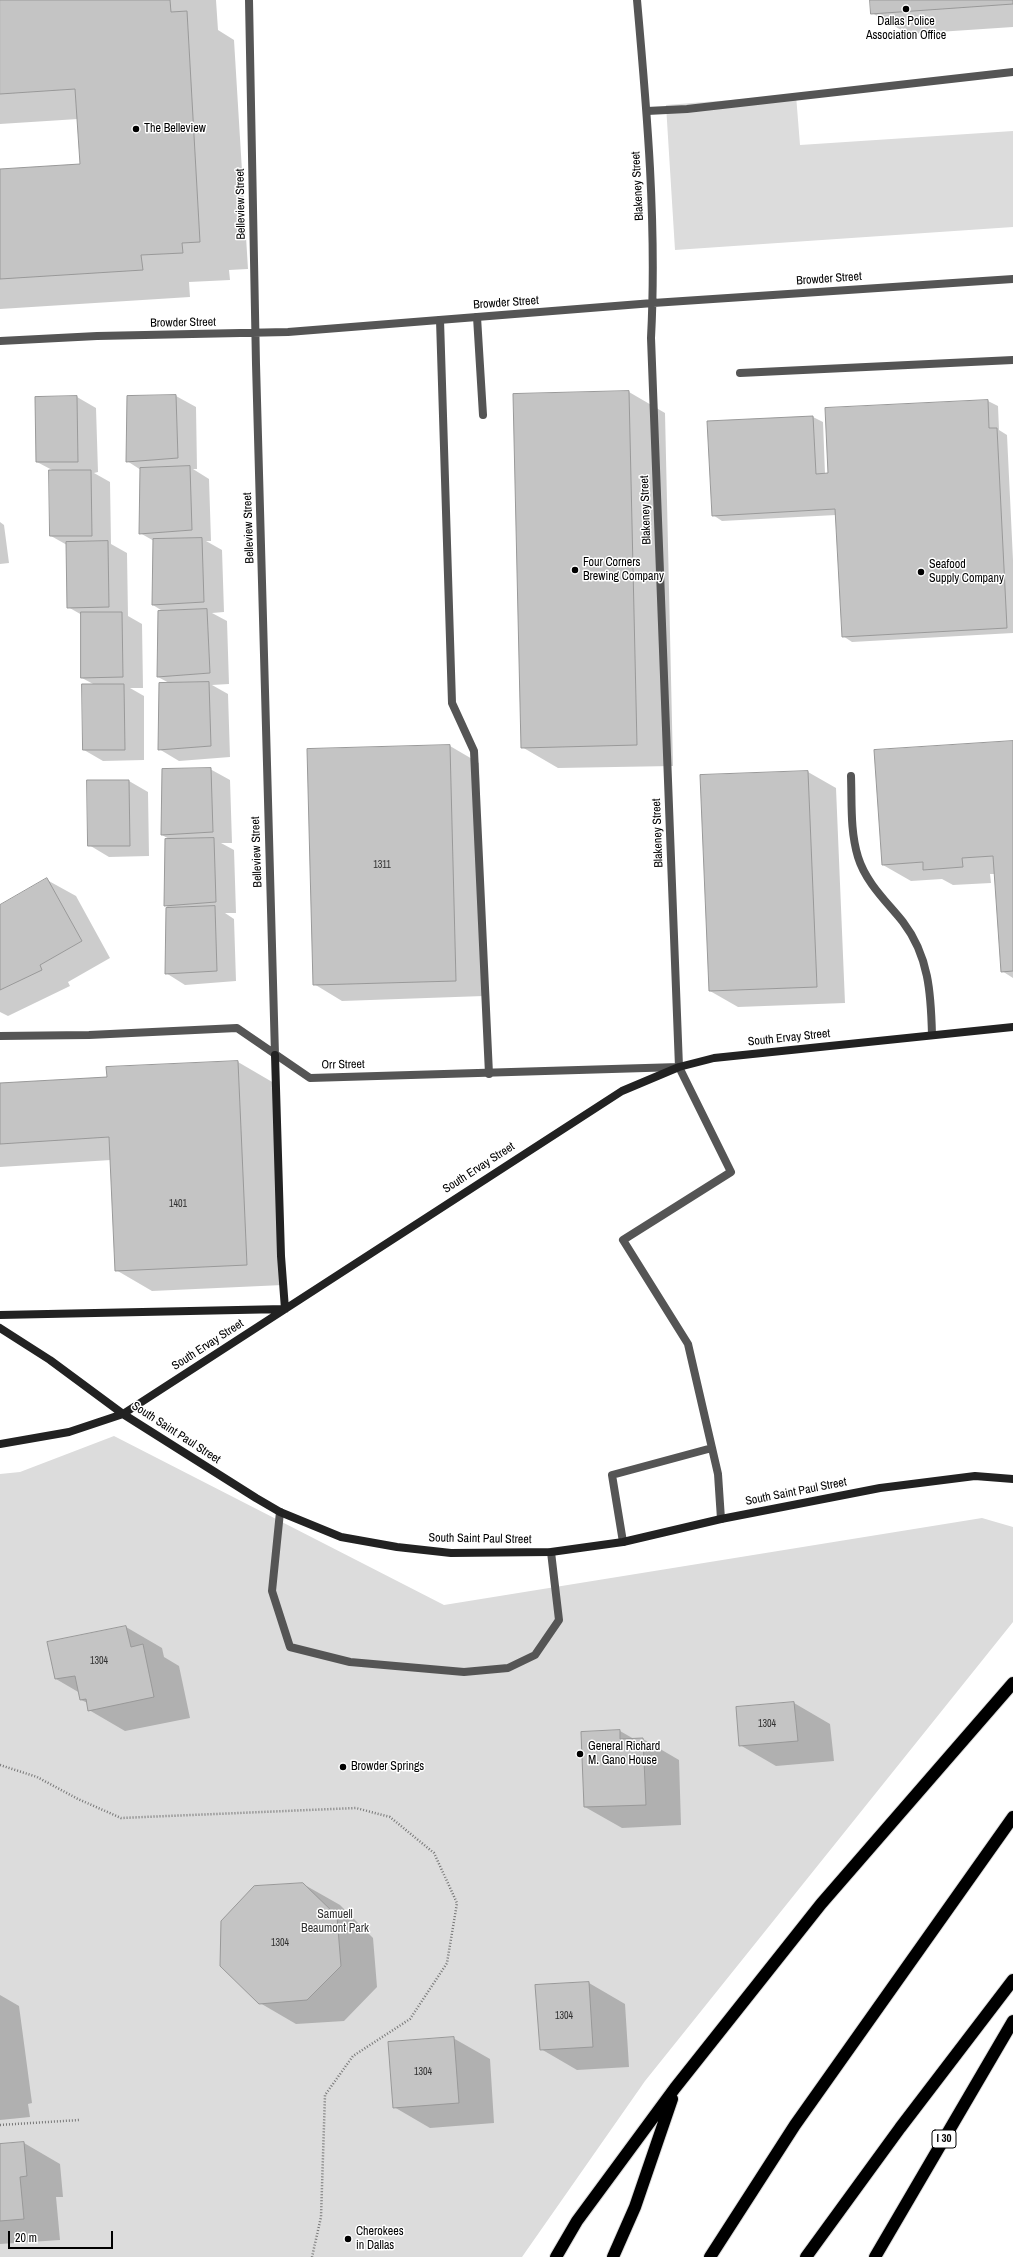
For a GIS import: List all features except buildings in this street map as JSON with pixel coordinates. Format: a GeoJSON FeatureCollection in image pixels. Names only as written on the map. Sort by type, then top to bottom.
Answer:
{"type":"FeatureCollection","features":[{"type":"Feature","properties":{"kind":"highway"},"geometry":{"type":"LineString","coordinates":[[556,2257],[577,2221],[675,2088],[821,1904],[1013,1683]]}},
{"type":"Feature","properties":{"kind":"highway"},"geometry":{"type":"LineString","coordinates":[[710,2257],[795,2125],[1013,1817]]}},
{"type":"Feature","properties":{"kind":"highway"},"geometry":{"type":"LineString","coordinates":[[806,2257],[900,2128],[1013,1980]]}},
{"type":"Feature","properties":{"kind":"highway","name":"I 30"},"geometry":{"type":"LineString","coordinates":[[875,2257],[1013,2021]]}},
{"type":"Feature","properties":{"kind":"highway"},"geometry":{"type":"LineString","coordinates":[[613,2257],[635,2207],[675,2088]]}},
{"type":"Feature","properties":{"kind":"main road","name":"South Ervay Street"},"geometry":{"type":"LineString","coordinates":[[0,1444],[69,1432],[123,1414],[622,1091],[679,1067],[714,1058],[1013,1027]]}},
{"type":"Feature","properties":{"kind":"main road"},"geometry":{"type":"LineString","coordinates":[[0,1315],[286,1308],[281,1256],[275,1055]]}},
{"type":"Feature","properties":{"kind":"main road","name":"South Saint Paul Street"},"geometry":{"type":"LineString","coordinates":[[0,1328],[50,1360],[123,1414],[184,1454],[280,1512],[341,1537],[397,1547],[451,1553],[551,1552],[623,1542],[722,1519],[880,1488],[975,1476],[1013,1478]]}},
{"type":"Feature","properties":{"kind":"street","name":"Belleview Street"},"geometry":{"type":"LineString","coordinates":[[249,0],[256,334],[275,1055]]}},
{"type":"Feature","properties":{"kind":"street","name":"Blakeney Street"},"geometry":{"type":"LineString","coordinates":[[638,0],[647,111],[654,267],[651,338],[679,1067]]}},
{"type":"Feature","properties":{"kind":"street"},"geometry":{"type":"LineString","coordinates":[[647,111],[687,109],[1013,72]]}},
{"type":"Feature","properties":{"kind":"street","name":"Browder Street"},"geometry":{"type":"LineString","coordinates":[[0,341],[97,336],[256,334],[653,303],[1013,280]]}},
{"type":"Feature","properties":{"kind":"street"},"geometry":{"type":"LineString","coordinates":[[478,317],[483,415]]}},
{"type":"Feature","properties":{"kind":"street"},"geometry":{"type":"LineString","coordinates":[[440,320],[452,703],[474,751],[489,1074]]}},
{"type":"Feature","properties":{"kind":"street"},"geometry":{"type":"LineString","coordinates":[[740,372],[1013,360]]}},
{"type":"Feature","properties":{"kind":"street"},"geometry":{"type":"LineString","coordinates":[[851,776],[852,826],[858,858],[876,891],[904,924],[921,956],[930,988],[932,1035]]}},
{"type":"Feature","properties":{"kind":"street","name":"Orr Street"},"geometry":{"type":"LineString","coordinates":[[0,1036],[89,1035],[237,1028],[310,1078],[489,1074],[679,1067]]}},
{"type":"Feature","properties":{"kind":"street"},"geometry":{"type":"LineString","coordinates":[[679,1067],[732,1172],[623,1240],[688,1344],[718,1474],[722,1519]]}},
{"type":"Feature","properties":{"kind":"street"},"geometry":{"type":"LineString","coordinates":[[623,1542],[612,1475],[712,1448]]}},
{"type":"Feature","properties":{"kind":"street"},"geometry":{"type":"LineString","coordinates":[[280,1512],[272,1590],[290,1647],[350,1662],[464,1672],[508,1668],[535,1655],[559,1620],[551,1552]]}},
{"type":"Feature","properties":{"kind":"path"},"geometry":{"type":"LineString","coordinates":[[0,1764],[36,1777],[78,1799],[121,1818],[356,1808],[390,1817],[434,1853],[457,1903],[446,1963],[410,2019],[353,2056],[325,2096],[321,2217],[312,2257]]}},
{"type":"Feature","properties":{"kind":"path"},"geometry":{"type":"LineString","coordinates":[[0,2126],[79,2120]]}},
{"type":"Feature","properties":{"kind":"green space"},"geometry":{"type":"Polygon","coordinates":[[[796,95],[800,145],[1013,131],[1013,227],[675,250],[666,105],[796,95]]]}},
{"type":"Feature","properties":{"kind":"green space","name":"Samuell Beaumont Park"},"geometry":{"type":"Polygon","coordinates":[[[114,1436],[444,1605],[982,1518],[1013,1527],[1013,1622],[645,2081],[522,2257],[0,2257],[0,1474],[20,1472],[114,1436]]]}},
{"type":"Feature","properties":{"kind":"place","name":"Dallas Police Association Office"},"geometry":{"type":"Point","coordinates":[906,9]}},
{"type":"Feature","properties":{"kind":"place","name":"The Belleview"},"geometry":{"type":"Point","coordinates":[136,129]}},
{"type":"Feature","properties":{"kind":"place","name":"Four Corners Brewing Company"},"geometry":{"type":"Point","coordinates":[575,570]}},
{"type":"Feature","properties":{"kind":"place","name":"Seafood Supply Company"},"geometry":{"type":"Point","coordinates":[921,572]}},
{"type":"Feature","properties":{"kind":"place","name":"General Richard M. Gano House"},"geometry":{"type":"Point","coordinates":[580,1754]}},
{"type":"Feature","properties":{"kind":"place","name":"Browder Springs"},"geometry":{"type":"Point","coordinates":[343,1767]}},
{"type":"Feature","properties":{"kind":"place","name":"Cherokees in Dallas"},"geometry":{"type":"Point","coordinates":[348,2239]}}]}
